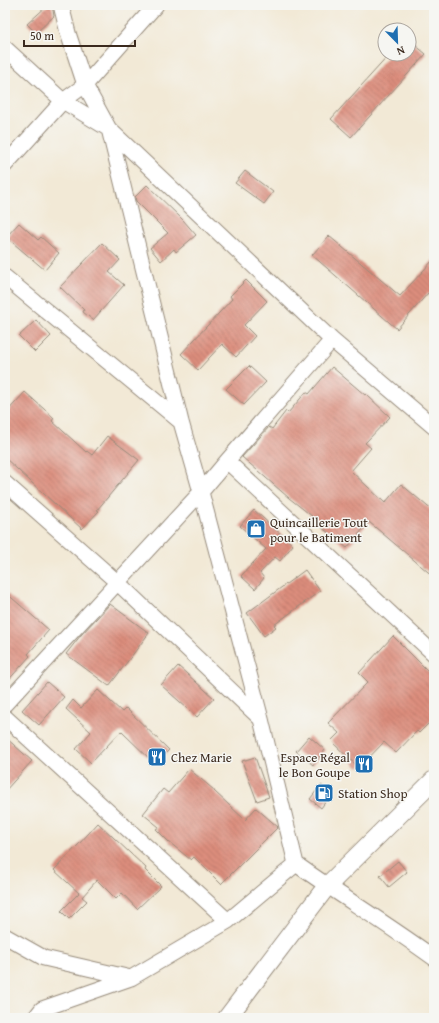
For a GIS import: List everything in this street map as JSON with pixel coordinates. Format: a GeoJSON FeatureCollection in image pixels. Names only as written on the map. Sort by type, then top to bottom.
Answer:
{"type":"FeatureCollection","features":[{"type":"Feature","properties":{"kind":"street"},"geometry":{"type":"LineString","coordinates":[[61,5],[68,33],[85,85],[109,129],[181,422],[261,719],[296,864],[410,940],[434,958]]}},
{"type":"Feature","properties":{"kind":"street"},"geometry":{"type":"LineString","coordinates":[[5,165],[63,100],[85,85],[156,5]]}},
{"type":"Feature","properties":{"kind":"street"},"geometry":{"type":"LineString","coordinates":[[5,48],[63,100],[109,129],[332,340],[434,427]]}},
{"type":"Feature","properties":{"kind":"street"},"geometry":{"type":"LineString","coordinates":[[5,278],[181,422]]}},
{"type":"Feature","properties":{"kind":"street"},"geometry":{"type":"LineString","coordinates":[[5,704],[201,492],[332,340]]}},
{"type":"Feature","properties":{"kind":"street"},"geometry":{"type":"LineString","coordinates":[[227,461],[434,654]]}},
{"type":"Feature","properties":{"kind":"street"},"geometry":{"type":"LineString","coordinates":[[5,483],[117,582],[261,719]]}},
{"type":"Feature","properties":{"kind":"street"},"geometry":{"type":"LineString","coordinates":[[5,717],[228,920]]}},
{"type":"Feature","properties":{"kind":"street"},"geometry":{"type":"LineString","coordinates":[[227,1018],[327,886],[434,780]]}},
{"type":"Feature","properties":{"kind":"street"},"geometry":{"type":"LineString","coordinates":[[35,1018],[42,1009],[131,978],[228,920],[296,864]]}},
{"type":"Feature","properties":{"kind":"street"},"geometry":{"type":"LineString","coordinates":[[5,936],[44,958],[131,978]]}},
{"type":"Feature","properties":{"kind":"building"},"geometry":{"type":"Polygon","coordinates":[[[48,5],[52,5],[54,16],[36,33],[27,24],[48,5]]]}},
{"type":"Feature","properties":{"kind":"building"},"geometry":{"type":"Polygon","coordinates":[[[417,47],[426,54],[351,137],[331,119],[383,62],[417,62],[417,47]]]}},
{"type":"Feature","properties":{"kind":"building"},"geometry":{"type":"Polygon","coordinates":[[[245,171],[273,192],[264,204],[235,183],[245,171]]]}},
{"type":"Feature","properties":{"kind":"building"},"geometry":{"type":"Polygon","coordinates":[[[147,185],[183,220],[196,235],[176,252],[174,249],[161,261],[150,248],[168,233],[136,201],[135,197],[147,185]]]}},
{"type":"Feature","properties":{"kind":"building"},"geometry":{"type":"Polygon","coordinates":[[[19,223],[38,240],[41,237],[59,253],[45,270],[6,237],[19,223]]]}},
{"type":"Feature","properties":{"kind":"building"},"geometry":{"type":"Polygon","coordinates":[[[329,236],[400,296],[434,259],[434,299],[428,293],[397,329],[312,255],[329,236]]]}},
{"type":"Feature","properties":{"kind":"building"},"geometry":{"type":"Polygon","coordinates":[[[102,243],[120,260],[109,272],[124,285],[93,320],[83,312],[84,310],[60,287],[102,243]]]}},
{"type":"Feature","properties":{"kind":"building"},"geometry":{"type":"Polygon","coordinates":[[[246,280],[267,301],[244,325],[255,336],[236,357],[222,344],[198,370],[181,354],[232,299],[230,296],[246,280]]]}},
{"type":"Feature","properties":{"kind":"building"},"geometry":{"type":"Polygon","coordinates":[[[36,320],[51,336],[35,352],[19,336],[36,320]]]}},
{"type":"Feature","properties":{"kind":"building"},"geometry":{"type":"Polygon","coordinates":[[[249,366],[266,382],[244,405],[226,389],[249,366]]]}},
{"type":"Feature","properties":{"kind":"building"},"geometry":{"type":"Polygon","coordinates":[[[332,367],[365,395],[366,394],[390,417],[365,443],[371,448],[351,471],[385,503],[401,484],[434,512],[434,577],[369,522],[347,548],[320,526],[322,524],[289,498],[242,457],[269,427],[272,429],[286,411],[288,413],[306,392],[309,394],[332,367]]]}},
{"type":"Feature","properties":{"kind":"building"},"geometry":{"type":"Polygon","coordinates":[[[25,392],[54,418],[52,421],[86,452],[87,451],[92,455],[107,436],[139,460],[97,510],[99,511],[82,529],[5,458],[5,414],[25,392]]]}},
{"type":"Feature","properties":{"kind":"building"},"geometry":{"type":"Polygon","coordinates":[[[254,510],[293,545],[280,561],[275,557],[260,573],[264,578],[255,589],[241,576],[266,549],[240,526],[254,510]]]}},
{"type":"Feature","properties":{"kind":"building"},"geometry":{"type":"Polygon","coordinates":[[[305,570],[320,591],[274,625],[276,627],[264,636],[247,613],[305,570]]]}},
{"type":"Feature","properties":{"kind":"building"},"geometry":{"type":"Polygon","coordinates":[[[5,592],[49,630],[28,654],[30,656],[5,684],[5,592]]]}},
{"type":"Feature","properties":{"kind":"building"},"geometry":{"type":"Polygon","coordinates":[[[110,604],[149,633],[109,686],[66,654],[81,635],[110,604]]]}},
{"type":"Feature","properties":{"kind":"building"},"geometry":{"type":"Polygon","coordinates":[[[393,636],[434,677],[434,718],[419,733],[417,731],[396,753],[384,742],[359,768],[331,741],[339,733],[328,723],[368,682],[359,673],[393,636]]]}},
{"type":"Feature","properties":{"kind":"building"},"geometry":{"type":"Polygon","coordinates":[[[178,666],[214,698],[197,717],[161,685],[178,666]]]}},
{"type":"Feature","properties":{"kind":"building"},"geometry":{"type":"Polygon","coordinates":[[[47,682],[64,697],[39,725],[22,710],[47,682]]]}},
{"type":"Feature","properties":{"kind":"building"},"geometry":{"type":"Polygon","coordinates":[[[98,690],[122,712],[126,708],[169,750],[155,764],[122,732],[120,732],[91,763],[76,749],[91,732],[66,709],[73,700],[81,708],[98,690]]]}},
{"type":"Feature","properties":{"kind":"building"},"geometry":{"type":"Polygon","coordinates":[[[309,736],[325,750],[313,765],[296,751],[309,736]]]}},
{"type":"Feature","properties":{"kind":"building"},"geometry":{"type":"Polygon","coordinates":[[[5,737],[32,761],[5,791],[5,737]]]}},
{"type":"Feature","properties":{"kind":"building"},"geometry":{"type":"Polygon","coordinates":[[[255,757],[269,797],[257,801],[242,761],[255,757]]]}},
{"type":"Feature","properties":{"kind":"building"},"geometry":{"type":"Polygon","coordinates":[[[189,769],[214,790],[245,820],[256,808],[278,827],[221,884],[194,857],[191,860],[169,842],[156,829],[159,827],[143,814],[163,789],[168,793],[189,769]]]}},
{"type":"Feature","properties":{"kind":"building"},"geometry":{"type":"Polygon","coordinates":[[[321,785],[332,793],[321,808],[310,799],[321,785]]]}},
{"type":"Feature","properties":{"kind":"building"},"geometry":{"type":"Polygon","coordinates":[[[98,823],[146,868],[145,870],[161,886],[137,909],[122,893],[116,899],[97,880],[82,897],[87,901],[69,919],[61,911],[79,893],[54,870],[98,823]]]}},
{"type":"Feature","properties":{"kind":"building"},"geometry":{"type":"Polygon","coordinates":[[[398,861],[407,872],[389,887],[380,876],[398,861]]]}},
{"type":"Feature","properties":{"kind":"place","name":"Quincaillerie Tout pour le Batiment"},"geometry":{"type":"Point","coordinates":[256,529]}},
{"type":"Feature","properties":{"kind":"place","name":"Chez Marie"},"geometry":{"type":"Point","coordinates":[157,757]}},
{"type":"Feature","properties":{"kind":"place","name":"Espace Régal le Bon Goupe"},"geometry":{"type":"Point","coordinates":[364,764]}},
{"type":"Feature","properties":{"kind":"place","name":"Station Shop"},"geometry":{"type":"Point","coordinates":[324,793]}}]}
